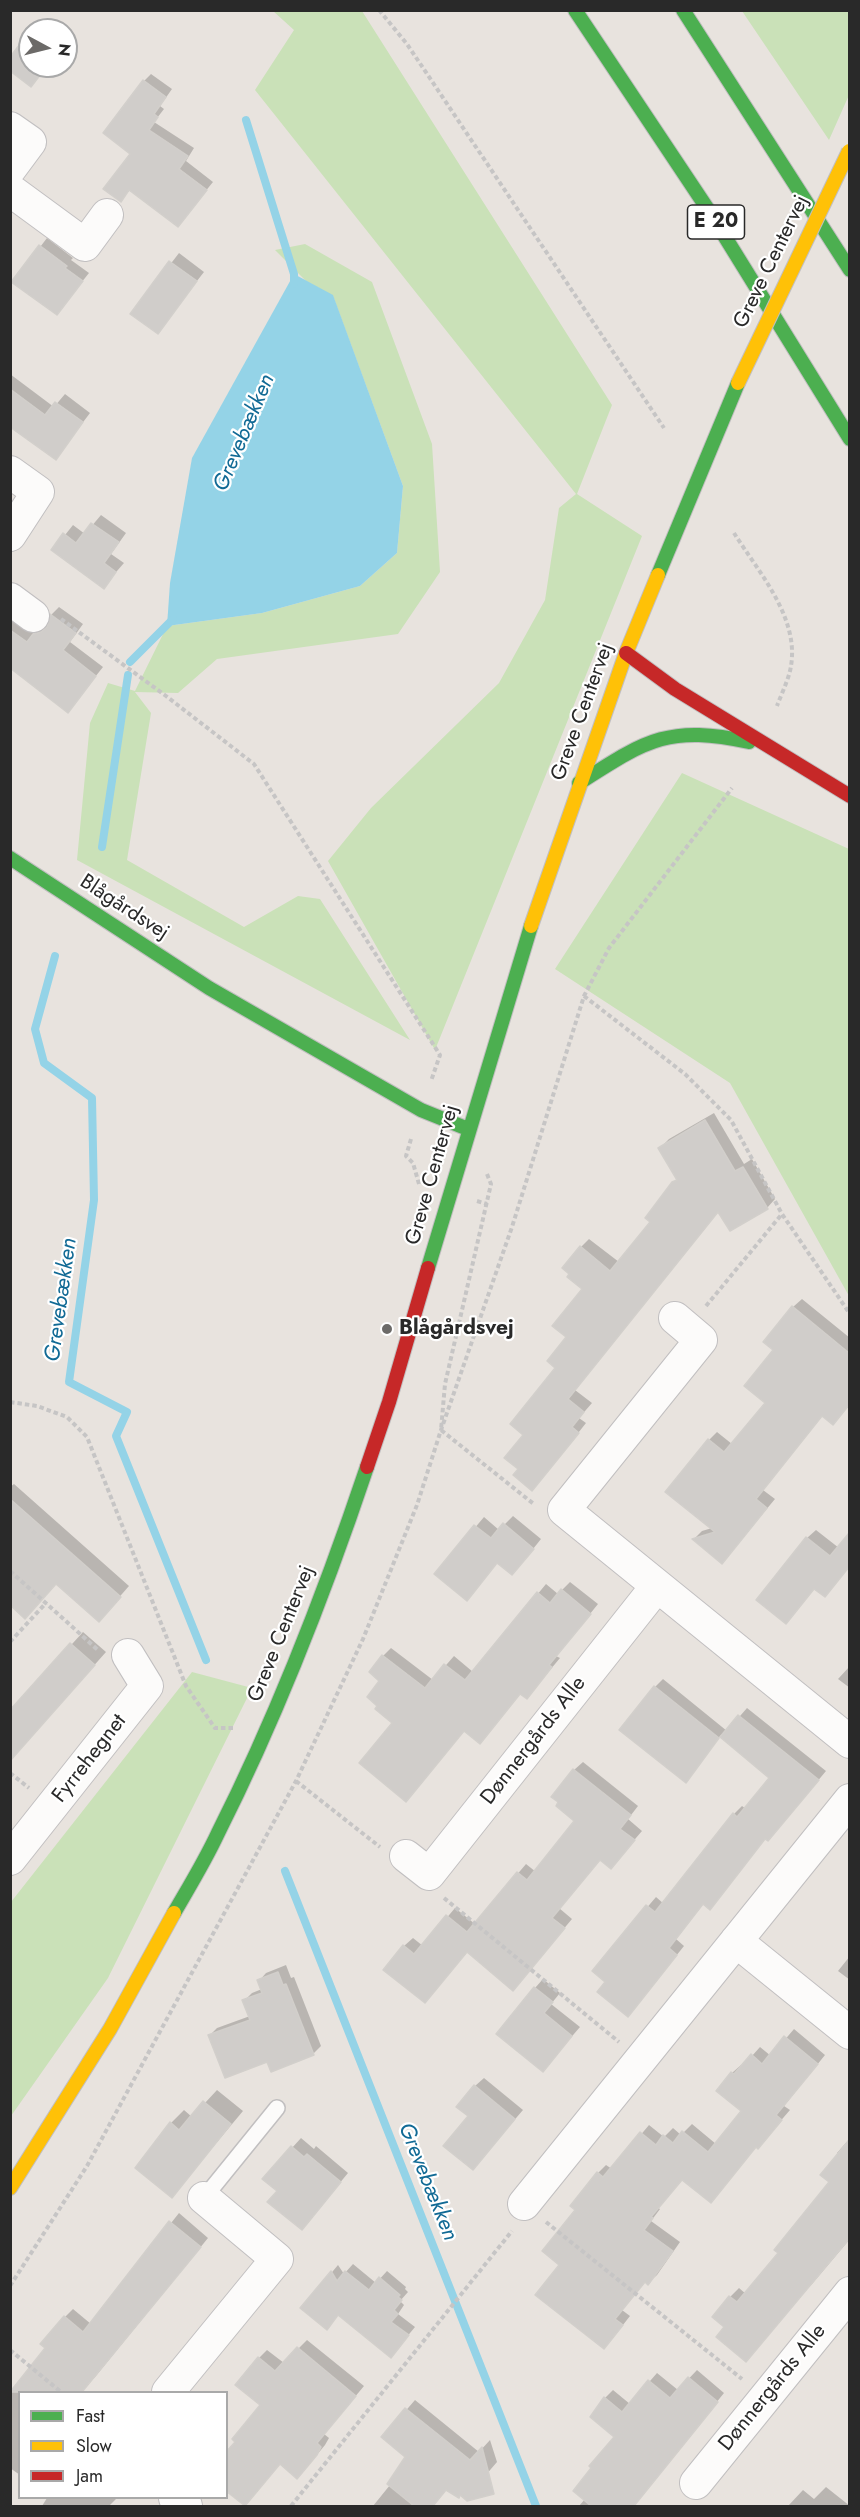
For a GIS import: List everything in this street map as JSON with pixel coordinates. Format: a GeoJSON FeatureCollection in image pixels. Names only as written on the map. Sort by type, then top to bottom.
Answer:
{"type":"FeatureCollection","features":[{"type":"Feature","properties":{"kind":"main road","name":"E 20"},"geometry":{"type":"LineString","coordinates":[[575,10],[709,211],[849,439]]}},
{"type":"Feature","properties":{"kind":"main road"},"geometry":{"type":"LineString","coordinates":[[682,10],[787,169],[849,270]]}},
{"type":"Feature","properties":{"kind":"main road","name":"Greve Centervej"},"geometry":{"type":"LineString","coordinates":[[10,2188],[110,2029],[218,1834],[284,1688],[342,1541],[389,1402],[521,955],[626,652],[738,383],[849,151]]}},
{"type":"Feature","properties":{"kind":"main road"},"geometry":{"type":"LineString","coordinates":[[626,652],[675,689],[849,796]]}},
{"type":"Feature","properties":{"kind":"main road"},"geometry":{"type":"LineString","coordinates":[[579,783],[645,742],[677,733],[719,734],[774,749]]}},
{"type":"Feature","properties":{"kind":"main road","name":"Blågårdsvej"},"geometry":{"type":"LineString","coordinates":[[10,858],[209,988],[421,1110],[468,1129]]}},
{"type":"Feature","properties":{"kind":"street"},"geometry":{"type":"LineString","coordinates":[[10,128],[30,142],[10,169]]}},
{"type":"Feature","properties":{"kind":"street"},"geometry":{"type":"LineString","coordinates":[[10,190],[85,245],[107,215]]}},
{"type":"Feature","properties":{"kind":"street"},"geometry":{"type":"LineString","coordinates":[[10,471],[38,492],[10,535]]}},
{"type":"Feature","properties":{"kind":"street"},"geometry":{"type":"LineString","coordinates":[[681,1323],[701,1340],[564,1510],[849,1742]]}},
{"type":"Feature","properties":{"kind":"street","name":"Dønnergårds Alle"},"geometry":{"type":"LineString","coordinates":[[418,1865],[657,1586]]}},
{"type":"Feature","properties":{"kind":"street","name":"Fyrrehegnet"},"geometry":{"type":"LineString","coordinates":[[10,1859],[147,1686],[128,1655]]}},
{"type":"Feature","properties":{"kind":"street"},"geometry":{"type":"LineString","coordinates":[[524,2204],[849,1800]]}},
{"type":"Feature","properties":{"kind":"street"},"geometry":{"type":"LineString","coordinates":[[736,1941],[849,2033]]}},
{"type":"Feature","properties":{"kind":"street"},"geometry":{"type":"LineString","coordinates":[[169,2391],[277,2259],[204,2198]]}},
{"type":"Feature","properties":{"kind":"street","name":"Dønnergårds Alle"},"geometry":{"type":"LineString","coordinates":[[696,2483],[849,2293]]}},
{"type":"Feature","properties":{"kind":"lane"},"geometry":{"type":"LineString","coordinates":[[204,2198],[277,2108]]}},
{"type":"Feature","properties":{"kind":"path"},"geometry":{"type":"LineString","coordinates":[[380,10],[407,44],[664,428]]}},
{"type":"Feature","properties":{"kind":"path"},"geometry":{"type":"LineString","coordinates":[[734,533],[785,613],[792,643],[790,670],[777,706]]}},
{"type":"Feature","properties":{"kind":"path"},"geometry":{"type":"LineString","coordinates":[[22,608],[47,609],[254,764],[440,1055]]}},
{"type":"Feature","properties":{"kind":"path"},"geometry":{"type":"LineString","coordinates":[[10,2286],[87,2166],[296,1780],[363,1639],[417,1505],[512,1227],[585,996],[609,948],[732,788]]}},
{"type":"Feature","properties":{"kind":"path"},"geometry":{"type":"LineString","coordinates":[[585,996],[685,1074],[731,1120],[782,1214],[849,1314]]}},
{"type":"Feature","properties":{"kind":"path"},"geometry":{"type":"LineString","coordinates":[[441,1430],[445,1384],[491,1184],[487,1173]]}},
{"type":"Feature","properties":{"kind":"path"},"geometry":{"type":"LineString","coordinates":[[681,1323],[782,1214]]}},
{"type":"Feature","properties":{"kind":"path"},"geometry":{"type":"LineString","coordinates":[[10,1402],[37,1406],[67,1417],[87,1437],[186,1686],[215,1728]]}},
{"type":"Feature","properties":{"kind":"path"},"geometry":{"type":"LineString","coordinates":[[441,1430],[544,1513],[564,1510]]}},
{"type":"Feature","properties":{"kind":"path"},"geometry":{"type":"LineString","coordinates":[[10,1571],[98,1650],[128,1655]]}},
{"type":"Feature","properties":{"kind":"path"},"geometry":{"type":"LineString","coordinates":[[10,1642],[45,1603]]}},
{"type":"Feature","properties":{"kind":"path"},"geometry":{"type":"LineString","coordinates":[[296,1780],[383,1850],[418,1865],[423,1881],[640,2060]]}},
{"type":"Feature","properties":{"kind":"path"},"geometry":{"type":"LineString","coordinates":[[291,2506],[517,2225],[524,2204],[765,2398]]}},
{"type":"Feature","properties":{"kind":"path"},"geometry":{"type":"LineString","coordinates":[[10,2350],[60,2391]]}},
{"type":"Feature","properties":{"kind":"green space"},"geometry":{"type":"Polygon","coordinates":[[[273,11],[362,11],[612,405],[577,494],[642,536],[435,1050],[328,861],[371,808],[499,683],[545,600],[559,508],[576,494],[255,90],[294,30],[273,11]]]}},
{"type":"Feature","properties":{"kind":"green space"},"geometry":{"type":"Polygon","coordinates":[[[742,11],[849,11],[849,95],[829,140],[742,11]]]}},
{"type":"Feature","properties":{"kind":"green space"},"geometry":{"type":"Polygon","coordinates":[[[305,244],[372,282],[432,444],[440,572],[398,634],[217,659],[178,693],[135,692],[151,713],[127,860],[244,927],[298,896],[320,899],[410,1040],[77,860],[90,723],[108,683],[135,691],[167,626],[262,613],[360,586],[397,553],[403,486],[333,296],[306,281],[275,250],[305,244]]]}},
{"type":"Feature","properties":{"kind":"green space"},"geometry":{"type":"Polygon","coordinates":[[[682,773],[849,849],[849,1296],[730,1083],[555,969],[682,773]]]}},
{"type":"Feature","properties":{"kind":"green space"},"geometry":{"type":"Polygon","coordinates":[[[192,1672],[252,1688],[108,1978],[11,2116],[11,1902],[192,1672]]]}},
{"type":"Feature","properties":{"kind":"water"},"geometry":{"type":"Polygon","coordinates":[[[294,274],[333,295],[403,486],[397,553],[360,586],[262,613],[167,626],[170,583],[192,458],[294,274]]]}},
{"type":"Feature","properties":{"kind":"building"},"geometry":{"type":"Polygon","coordinates":[[[18,47],[18,77],[10,71],[10,57],[18,47]]]}},
{"type":"Feature","properties":{"kind":"building"},"geometry":{"type":"Polygon","coordinates":[[[19,78],[38,78],[31,87],[19,78]]]}},
{"type":"Feature","properties":{"kind":"building"},"geometry":{"type":"Polygon","coordinates":[[[143,80],[166,97],[154,114],[158,117],[149,130],[188,156],[179,169],[207,190],[178,227],[129,190],[121,202],[103,189],[130,154],[103,133],[143,80]]]}},
{"type":"Feature","properties":{"kind":"building"},"geometry":{"type":"Polygon","coordinates":[[[39,245],[83,281],[57,315],[11,282],[39,245]]]}},
{"type":"Feature","properties":{"kind":"building"},"geometry":{"type":"Polygon","coordinates":[[[169,261],[197,281],[158,334],[130,314],[169,261]]]}},
{"type":"Feature","properties":{"kind":"building"},"geometry":{"type":"Polygon","coordinates":[[[10,389],[45,415],[55,402],[83,422],[56,460],[10,427],[10,389]]]}},
{"type":"Feature","properties":{"kind":"building"},"geometry":{"type":"Polygon","coordinates":[[[91,523],[119,542],[104,563],[116,572],[104,589],[51,550],[63,533],[76,543],[91,523]]]}},
{"type":"Feature","properties":{"kind":"building"},"geometry":{"type":"Polygon","coordinates":[[[50,614],[76,633],[63,650],[96,676],[68,713],[10,668],[10,630],[27,642],[33,634],[47,627],[50,614]]]}},
{"type":"Feature","properties":{"kind":"building"},"geometry":{"type":"Polygon","coordinates":[[[705,1120],[735,1171],[743,1167],[768,1209],[730,1231],[718,1212],[568,1399],[584,1412],[572,1427],[579,1433],[532,1491],[513,1475],[518,1469],[504,1458],[523,1435],[510,1424],[555,1368],[547,1361],[566,1337],[552,1326],[582,1289],[567,1277],[569,1274],[562,1268],[580,1246],[610,1271],[650,1222],[645,1218],[672,1182],[677,1180],[658,1148],[705,1120]]]}},
{"type":"Feature","properties":{"kind":"building"},"geometry":{"type":"Polygon","coordinates":[[[792,1306],[849,1353],[849,1405],[833,1425],[822,1416],[756,1499],[767,1508],[722,1564],[692,1539],[715,1532],[665,1492],[708,1439],[724,1452],[765,1403],[744,1386],[773,1350],[763,1342],[792,1306]]]}},
{"type":"Feature","properties":{"kind":"building"},"geometry":{"type":"Polygon","coordinates":[[[10,1499],[121,1597],[99,1622],[56,1584],[25,1619],[10,1605],[10,1499]]]}},
{"type":"Feature","properties":{"kind":"building"},"geometry":{"type":"Polygon","coordinates":[[[503,1523],[534,1549],[512,1575],[497,1563],[467,1601],[434,1574],[474,1525],[491,1538],[503,1523]]]}},
{"type":"Feature","properties":{"kind":"building"},"geometry":{"type":"Polygon","coordinates":[[[849,1533],[849,1567],[825,1597],[814,1589],[786,1624],[756,1600],[806,1537],[830,1556],[849,1533]]]}},
{"type":"Feature","properties":{"kind":"building"},"geometry":{"type":"Polygon","coordinates":[[[561,1589],[591,1614],[549,1665],[552,1667],[527,1699],[520,1694],[480,1744],[464,1731],[406,1802],[359,1763],[392,1723],[375,1709],[377,1706],[367,1697],[379,1681],[369,1672],[382,1655],[425,1688],[444,1664],[465,1680],[537,1592],[550,1603],[561,1589]]]}},
{"type":"Feature","properties":{"kind":"building"},"geometry":{"type":"Polygon","coordinates":[[[70,1643],[95,1665],[10,1761],[10,1710],[70,1643]]]}},
{"type":"Feature","properties":{"kind":"building"},"geometry":{"type":"Polygon","coordinates":[[[654,1686],[719,1738],[686,1783],[619,1730],[654,1686]]]}},
{"type":"Feature","properties":{"kind":"building"},"geometry":{"type":"Polygon","coordinates":[[[738,1715],[819,1780],[768,1841],[765,1839],[710,1910],[703,1904],[669,1948],[677,1955],[628,2017],[597,1992],[605,1982],[592,1971],[646,1905],[655,1912],[733,1813],[737,1817],[769,1778],[720,1737],[738,1715]]]}},
{"type":"Feature","properties":{"kind":"building"},"geometry":{"type":"Polygon","coordinates":[[[573,1769],[631,1815],[620,1829],[635,1840],[611,1869],[600,1860],[552,1918],[565,1928],[513,1991],[467,1952],[425,2003],[383,1970],[403,1945],[414,1954],[446,1915],[467,1932],[517,1872],[527,1880],[574,1821],[556,1806],[558,1802],[551,1797],[573,1769]]]}},
{"type":"Feature","properties":{"kind":"building"},"geometry":{"type":"Polygon","coordinates":[[[278,1972],[283,1985],[286,1984],[314,2055],[271,2072],[267,2062],[225,2078],[208,2035],[250,2020],[242,2000],[262,1993],[257,1980],[278,1972]]]}},
{"type":"Feature","properties":{"kind":"building"},"geometry":{"type":"Polygon","coordinates":[[[534,1987],[553,2002],[544,2013],[572,2036],[543,2072],[496,2034],[534,1987]]]}},
{"type":"Feature","properties":{"kind":"building"},"geometry":{"type":"Polygon","coordinates":[[[784,2036],[818,2064],[776,2115],[782,2120],[758,2149],[756,2147],[711,2203],[682,2180],[651,2217],[653,2218],[644,2230],[673,2251],[648,2285],[645,2282],[615,2319],[623,2325],[604,2349],[535,2295],[559,2265],[542,2251],[575,2210],[570,2206],[597,2172],[603,2177],[640,2132],[656,2145],[663,2135],[673,2143],[682,2131],[708,2152],[741,2111],[716,2091],[731,2072],[734,2074],[751,2054],[762,2064],[784,2036]]]}},
{"type":"Feature","properties":{"kind":"building"},"geometry":{"type":"Polygon","coordinates":[[[474,2085],[515,2119],[473,2170],[443,2146],[468,2116],[456,2107],[474,2085]]]}},
{"type":"Feature","properties":{"kind":"building"},"geometry":{"type":"Polygon","coordinates":[[[203,2101],[231,2124],[172,2198],[135,2168],[170,2122],[179,2130],[203,2101]]]}},
{"type":"Feature","properties":{"kind":"building"},"geometry":{"type":"Polygon","coordinates":[[[849,2140],[849,2239],[746,2362],[716,2337],[724,2327],[712,2317],[729,2296],[737,2302],[778,2253],[774,2250],[829,2182],[820,2175],[849,2140]]]}},
{"type":"Feature","properties":{"kind":"building"},"geometry":{"type":"Polygon","coordinates":[[[291,2146],[304,2157],[307,2154],[341,2182],[302,2230],[267,2202],[277,2191],[262,2179],[291,2146]]]}},
{"type":"Feature","properties":{"kind":"building"},"geometry":{"type":"Polygon","coordinates":[[[169,2221],[201,2247],[83,2391],[10,2392],[45,2348],[40,2344],[64,2316],[83,2332],[169,2221]]]}},
{"type":"Feature","properties":{"kind":"building"},"geometry":{"type":"Polygon","coordinates":[[[331,2271],[337,2281],[345,2271],[369,2290],[379,2277],[400,2295],[398,2297],[402,2300],[394,2310],[398,2314],[391,2322],[409,2335],[391,2358],[338,2315],[327,2330],[300,2308],[331,2271]]]}},
{"type":"Feature","properties":{"kind":"building"},"geometry":{"type":"Polygon","coordinates":[[[297,2347],[356,2396],[317,2443],[321,2447],[317,2455],[297,2479],[280,2464],[245,2506],[228,2493],[228,2450],[235,2442],[232,2439],[260,2405],[235,2385],[258,2357],[275,2371],[297,2347]]]}},
{"type":"Feature","properties":{"kind":"building"},"geometry":{"type":"Polygon","coordinates":[[[688,2377],[718,2402],[634,2506],[591,2506],[573,2491],[591,2468],[589,2466],[614,2437],[590,2417],[604,2397],[622,2412],[648,2380],[670,2398],[688,2377]]]}},
{"type":"Feature","properties":{"kind":"building"},"geometry":{"type":"Polygon","coordinates":[[[405,2408],[470,2460],[482,2447],[494,2494],[467,2501],[460,2495],[459,2498],[446,2490],[433,2506],[414,2506],[387,2484],[405,2457],[381,2437],[405,2408]]]}},
{"type":"Feature","properties":{"kind":"waterway","name":"Grevebækken"},"geometry":{"type":"LineString","coordinates":[[246,120],[294,274],[294,284]]}},
{"type":"Feature","properties":{"kind":"waterway","name":"Grevebækken"},"geometry":{"type":"LineString","coordinates":[[130,662],[173,619]]}},
{"type":"Feature","properties":{"kind":"waterway","name":"Grevebækken"},"geometry":{"type":"LineString","coordinates":[[102,847],[128,675]]}},
{"type":"Feature","properties":{"kind":"waterway","name":"Grevebækken"},"geometry":{"type":"LineString","coordinates":[[55,956],[35,1029],[44,1063],[92,1098],[94,1200],[69,1382],[127,1412],[116,1436],[206,1660]]}},
{"type":"Feature","properties":{"kind":"waterway","name":"Grevebækken"},"geometry":{"type":"LineString","coordinates":[[285,1871],[536,2506]]}},
{"type":"Feature","properties":{"kind":"traffic: fast"},"geometry":{"type":"LineString","coordinates":[[575,10],[709,211],[850,439]]}},
{"type":"Feature","properties":{"kind":"traffic: fast"},"geometry":{"type":"LineString","coordinates":[[683,10],[850,270]]}},
{"type":"Feature","properties":{"kind":"traffic: fast"},"geometry":{"type":"LineString","coordinates":[[658,575],[738,383]]}},
{"type":"Feature","properties":{"kind":"traffic: fast"},"geometry":{"type":"LineString","coordinates":[[579,783],[622,756],[658,740],[698,735],[749,742]]}},
{"type":"Feature","properties":{"kind":"traffic: fast"},"geometry":{"type":"LineString","coordinates":[[10,858],[209,988],[421,1110],[468,1129]]}},
{"type":"Feature","properties":{"kind":"traffic: fast"},"geometry":{"type":"LineString","coordinates":[[428,1268],[531,926]]}},
{"type":"Feature","properties":{"kind":"traffic: fast"},"geometry":{"type":"LineString","coordinates":[[174,1913],[197,1874],[240,1789],[280,1699],[317,1607],[367,1467]]}},
{"type":"Feature","properties":{"kind":"traffic: slow"},"geometry":{"type":"LineString","coordinates":[[738,383],[849,151]]}},
{"type":"Feature","properties":{"kind":"traffic: slow"},"geometry":{"type":"LineString","coordinates":[[531,926],[626,653],[658,575]]}},
{"type":"Feature","properties":{"kind":"traffic: slow"},"geometry":{"type":"LineString","coordinates":[[10,2188],[110,2029],[174,1913]]}},
{"type":"Feature","properties":{"kind":"traffic: jam"},"geometry":{"type":"LineString","coordinates":[[626,653],[675,689],[850,796]]}},
{"type":"Feature","properties":{"kind":"traffic: jam"},"geometry":{"type":"LineString","coordinates":[[367,1467],[389,1402],[428,1268]]}},
{"type":"Feature","properties":{"kind":"place","name":"Blågårdsvej"},"geometry":{"type":"Point","coordinates":[387,1329]}}]}
